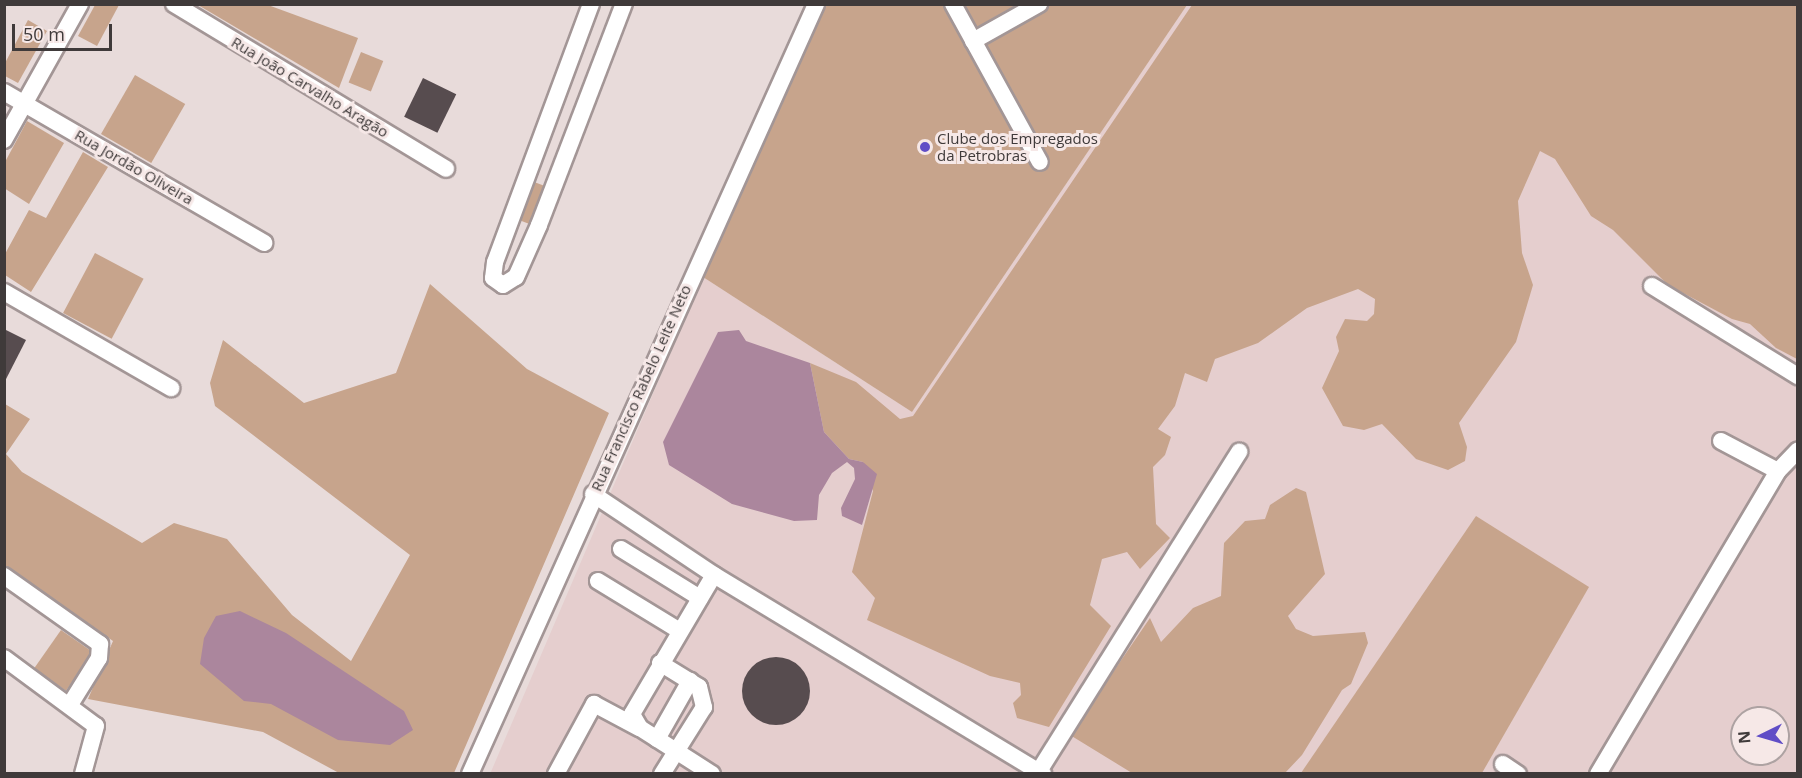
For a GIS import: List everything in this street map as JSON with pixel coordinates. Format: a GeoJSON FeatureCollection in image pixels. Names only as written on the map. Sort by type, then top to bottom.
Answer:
{"type":"FeatureCollection","features":[{"type":"Feature","properties":{"kind":"street"},"geometry":{"type":"LineString","coordinates":[[4,140],[80,4]]}},
{"type":"Feature","properties":{"kind":"street","name":"Rua João Carvalho Aragão"},"geometry":{"type":"LineString","coordinates":[[174,4],[446,169]]}},
{"type":"Feature","properties":{"kind":"street"},"geometry":{"type":"LineString","coordinates":[[591,4],[495,262],[493,278],[503,285],[514,281],[539,225],[624,4]]}},
{"type":"Feature","properties":{"kind":"street","name":"Rua Francisco Rabelo Leite Neto"},"geometry":{"type":"LineString","coordinates":[[470,774],[593,494],[816,4]]}},
{"type":"Feature","properties":{"kind":"street"},"geometry":{"type":"LineString","coordinates":[[953,4],[1040,162]]}},
{"type":"Feature","properties":{"kind":"street"},"geometry":{"type":"LineString","coordinates":[[973,41],[1039,4]]}},
{"type":"Feature","properties":{"kind":"street","name":"Rua Jordão Oliveira"},"geometry":{"type":"LineString","coordinates":[[4,92],[264,243]]}},
{"type":"Feature","properties":{"kind":"street"},"geometry":{"type":"LineString","coordinates":[[1652,286],[1797,376]]}},
{"type":"Feature","properties":{"kind":"street"},"geometry":{"type":"LineString","coordinates":[[4,292],[171,388]]}},
{"type":"Feature","properties":{"kind":"street"},"geometry":{"type":"LineString","coordinates":[[1721,441],[1779,471]]}},
{"type":"Feature","properties":{"kind":"street"},"geometry":{"type":"LineString","coordinates":[[1598,774],[1779,471],[1797,450]]}},
{"type":"Feature","properties":{"kind":"street"},"geometry":{"type":"LineString","coordinates":[[593,494],[714,575],[1041,772],[1239,452]]}},
{"type":"Feature","properties":{"kind":"street"},"geometry":{"type":"LineString","coordinates":[[621,549],[700,598]]}},
{"type":"Feature","properties":{"kind":"street"},"geometry":{"type":"LineString","coordinates":[[640,728],[632,714],[634,705],[714,575]]}},
{"type":"Feature","properties":{"kind":"street"},"geometry":{"type":"LineString","coordinates":[[4,576],[100,644],[99,658],[71,703]]}},
{"type":"Feature","properties":{"kind":"street"},"geometry":{"type":"LineString","coordinates":[[598,581],[680,631]]}},
{"type":"Feature","properties":{"kind":"street"},"geometry":{"type":"LineString","coordinates":[[4,658],[91,719],[98,731],[83,774]]}},
{"type":"Feature","properties":{"kind":"street"},"geometry":{"type":"LineString","coordinates":[[660,663],[699,687],[704,707],[662,774]]}},
{"type":"Feature","properties":{"kind":"street"},"geometry":{"type":"LineString","coordinates":[[657,739],[690,681]]}},
{"type":"Feature","properties":{"kind":"street"},"geometry":{"type":"LineString","coordinates":[[556,774],[594,704],[640,728],[712,774]]}},
{"type":"Feature","properties":{"kind":"street"},"geometry":{"type":"LineString","coordinates":[[1503,764],[1518,774]]}},
{"type":"Feature","properties":{"kind":"shaded area"},"geometry":{"type":"Polygon","coordinates":[[[95,5],[119,5],[97,46],[78,36],[95,5]]]}},
{"type":"Feature","properties":{"kind":"shaded area"},"geometry":{"type":"Polygon","coordinates":[[[198,5],[268,5],[358,38],[339,88],[198,5]]]}},
{"type":"Feature","properties":{"kind":"shaded area","name":"Clube dos Empregados da Petrobras"},"geometry":{"type":"Polygon","coordinates":[[[827,5],[1187,5],[912,412],[703,277],[817,17],[827,5]]]}},
{"type":"Feature","properties":{"kind":"shaded area"},"geometry":{"type":"Polygon","coordinates":[[[1187,5],[1797,5],[1797,773],[490,774],[703,277],[912,412],[1187,5]]]}},
{"type":"Feature","properties":{"kind":"shaded area"},"geometry":{"type":"Polygon","coordinates":[[[1192,5],[1797,5],[1797,359],[1776,348],[1750,324],[1732,319],[1668,285],[1613,230],[1591,216],[1555,159],[1540,151],[1518,201],[1522,253],[1533,285],[1516,342],[1459,423],[1467,447],[1465,461],[1448,470],[1416,459],[1382,424],[1364,430],[1343,426],[1322,388],[1339,351],[1336,337],[1345,319],[1367,321],[1374,314],[1375,299],[1358,289],[1307,308],[1258,343],[1215,359],[1207,382],[1185,373],[1175,406],[1158,429],[1171,437],[1165,455],[1153,467],[1156,524],[1170,538],[1140,569],[1127,552],[1102,559],[1090,605],[1111,626],[1049,727],[1017,718],[1013,703],[1021,695],[1020,683],[990,676],[867,620],[875,598],[852,572],[873,491],[863,462],[849,459],[824,432],[810,363],[856,382],[900,419],[913,416],[1192,5]]]}},
{"type":"Feature","properties":{"kind":"shaded area"},"geometry":{"type":"Polygon","coordinates":[[[28,20],[47,31],[18,83],[5,76],[5,63],[28,20]]]}},
{"type":"Feature","properties":{"kind":"shaded area"},"geometry":{"type":"Polygon","coordinates":[[[361,52],[383,61],[371,92],[349,83],[361,52]]]}},
{"type":"Feature","properties":{"kind":"shaded area"},"geometry":{"type":"Polygon","coordinates":[[[135,75],[185,104],[151,163],[101,134],[135,75]]]}},
{"type":"Feature","properties":{"kind":"shaded area"},"geometry":{"type":"Polygon","coordinates":[[[27,121],[64,143],[29,204],[4,188],[5,162],[27,121]]]}},
{"type":"Feature","properties":{"kind":"shaded area"},"geometry":{"type":"Polygon","coordinates":[[[83,152],[108,167],[31,292],[5,275],[5,254],[29,210],[46,218],[83,152]]]}},
{"type":"Feature","properties":{"kind":"shaded area"},"geometry":{"type":"Polygon","coordinates":[[[529,180],[547,187],[532,225],[514,218],[529,180]]]}},
{"type":"Feature","properties":{"kind":"shaded area"},"geometry":{"type":"Polygon","coordinates":[[[95,253],[144,279],[112,339],[63,313],[95,253]]]}},
{"type":"Feature","properties":{"kind":"shaded area"},"geometry":{"type":"Polygon","coordinates":[[[430,284],[527,369],[609,413],[454,773],[339,773],[263,732],[88,699],[113,641],[5,566],[5,404],[30,419],[6,454],[22,472],[142,543],[174,523],[227,539],[292,615],[351,661],[410,555],[215,406],[210,383],[223,340],[304,403],[396,373],[430,284]]]}},
{"type":"Feature","properties":{"kind":"shaded area"},"geometry":{"type":"Polygon","coordinates":[[[739,330],[746,341],[810,363],[824,432],[849,459],[863,462],[877,474],[862,525],[842,516],[841,508],[855,479],[854,468],[847,462],[832,473],[819,495],[817,520],[794,521],[732,504],[669,465],[663,442],[718,332],[739,330]]]}},
{"type":"Feature","properties":{"kind":"shaded area"},"geometry":{"type":"Polygon","coordinates":[[[1296,488],[1306,492],[1325,574],[1288,616],[1296,629],[1313,636],[1365,632],[1368,643],[1351,684],[1342,690],[1302,755],[1285,773],[1132,773],[1070,735],[1150,618],[1161,642],[1193,608],[1221,596],[1224,543],[1245,521],[1265,519],[1270,505],[1296,488]]]}},
{"type":"Feature","properties":{"kind":"shaded area"},"geometry":{"type":"Polygon","coordinates":[[[1476,516],[1589,587],[1482,773],[1301,773],[1476,516]]]}},
{"type":"Feature","properties":{"kind":"shaded area"},"geometry":{"type":"Polygon","coordinates":[[[240,611],[286,633],[404,711],[413,730],[390,745],[338,740],[271,704],[244,701],[200,664],[204,638],[216,616],[240,611]]]}},
{"type":"Feature","properties":{"kind":"shaded area"},"geometry":{"type":"Polygon","coordinates":[[[61,630],[93,652],[66,691],[34,669],[61,630]]]}},
{"type":"Feature","properties":{"kind":"building"},"geometry":{"type":"Polygon","coordinates":[[[423,78],[456,94],[437,133],[404,117],[423,78]]]}},
{"type":"Feature","properties":{"kind":"building"},"geometry":{"type":"Polygon","coordinates":[[[4,329],[26,340],[4,383],[4,329]]]}},
{"type":"Feature","properties":{"kind":"building"},"geometry":{"type":"Polygon","coordinates":[[[783,657],[795,663],[804,672],[810,684],[808,704],[800,715],[783,725],[769,725],[752,715],[744,704],[742,684],[752,667],[763,659],[783,657]]]}},
{"type":"Feature","properties":{"kind":"place","name":"Clube dos Empregados da Petrobras"},"geometry":{"type":"Point","coordinates":[925,147]}}]}
